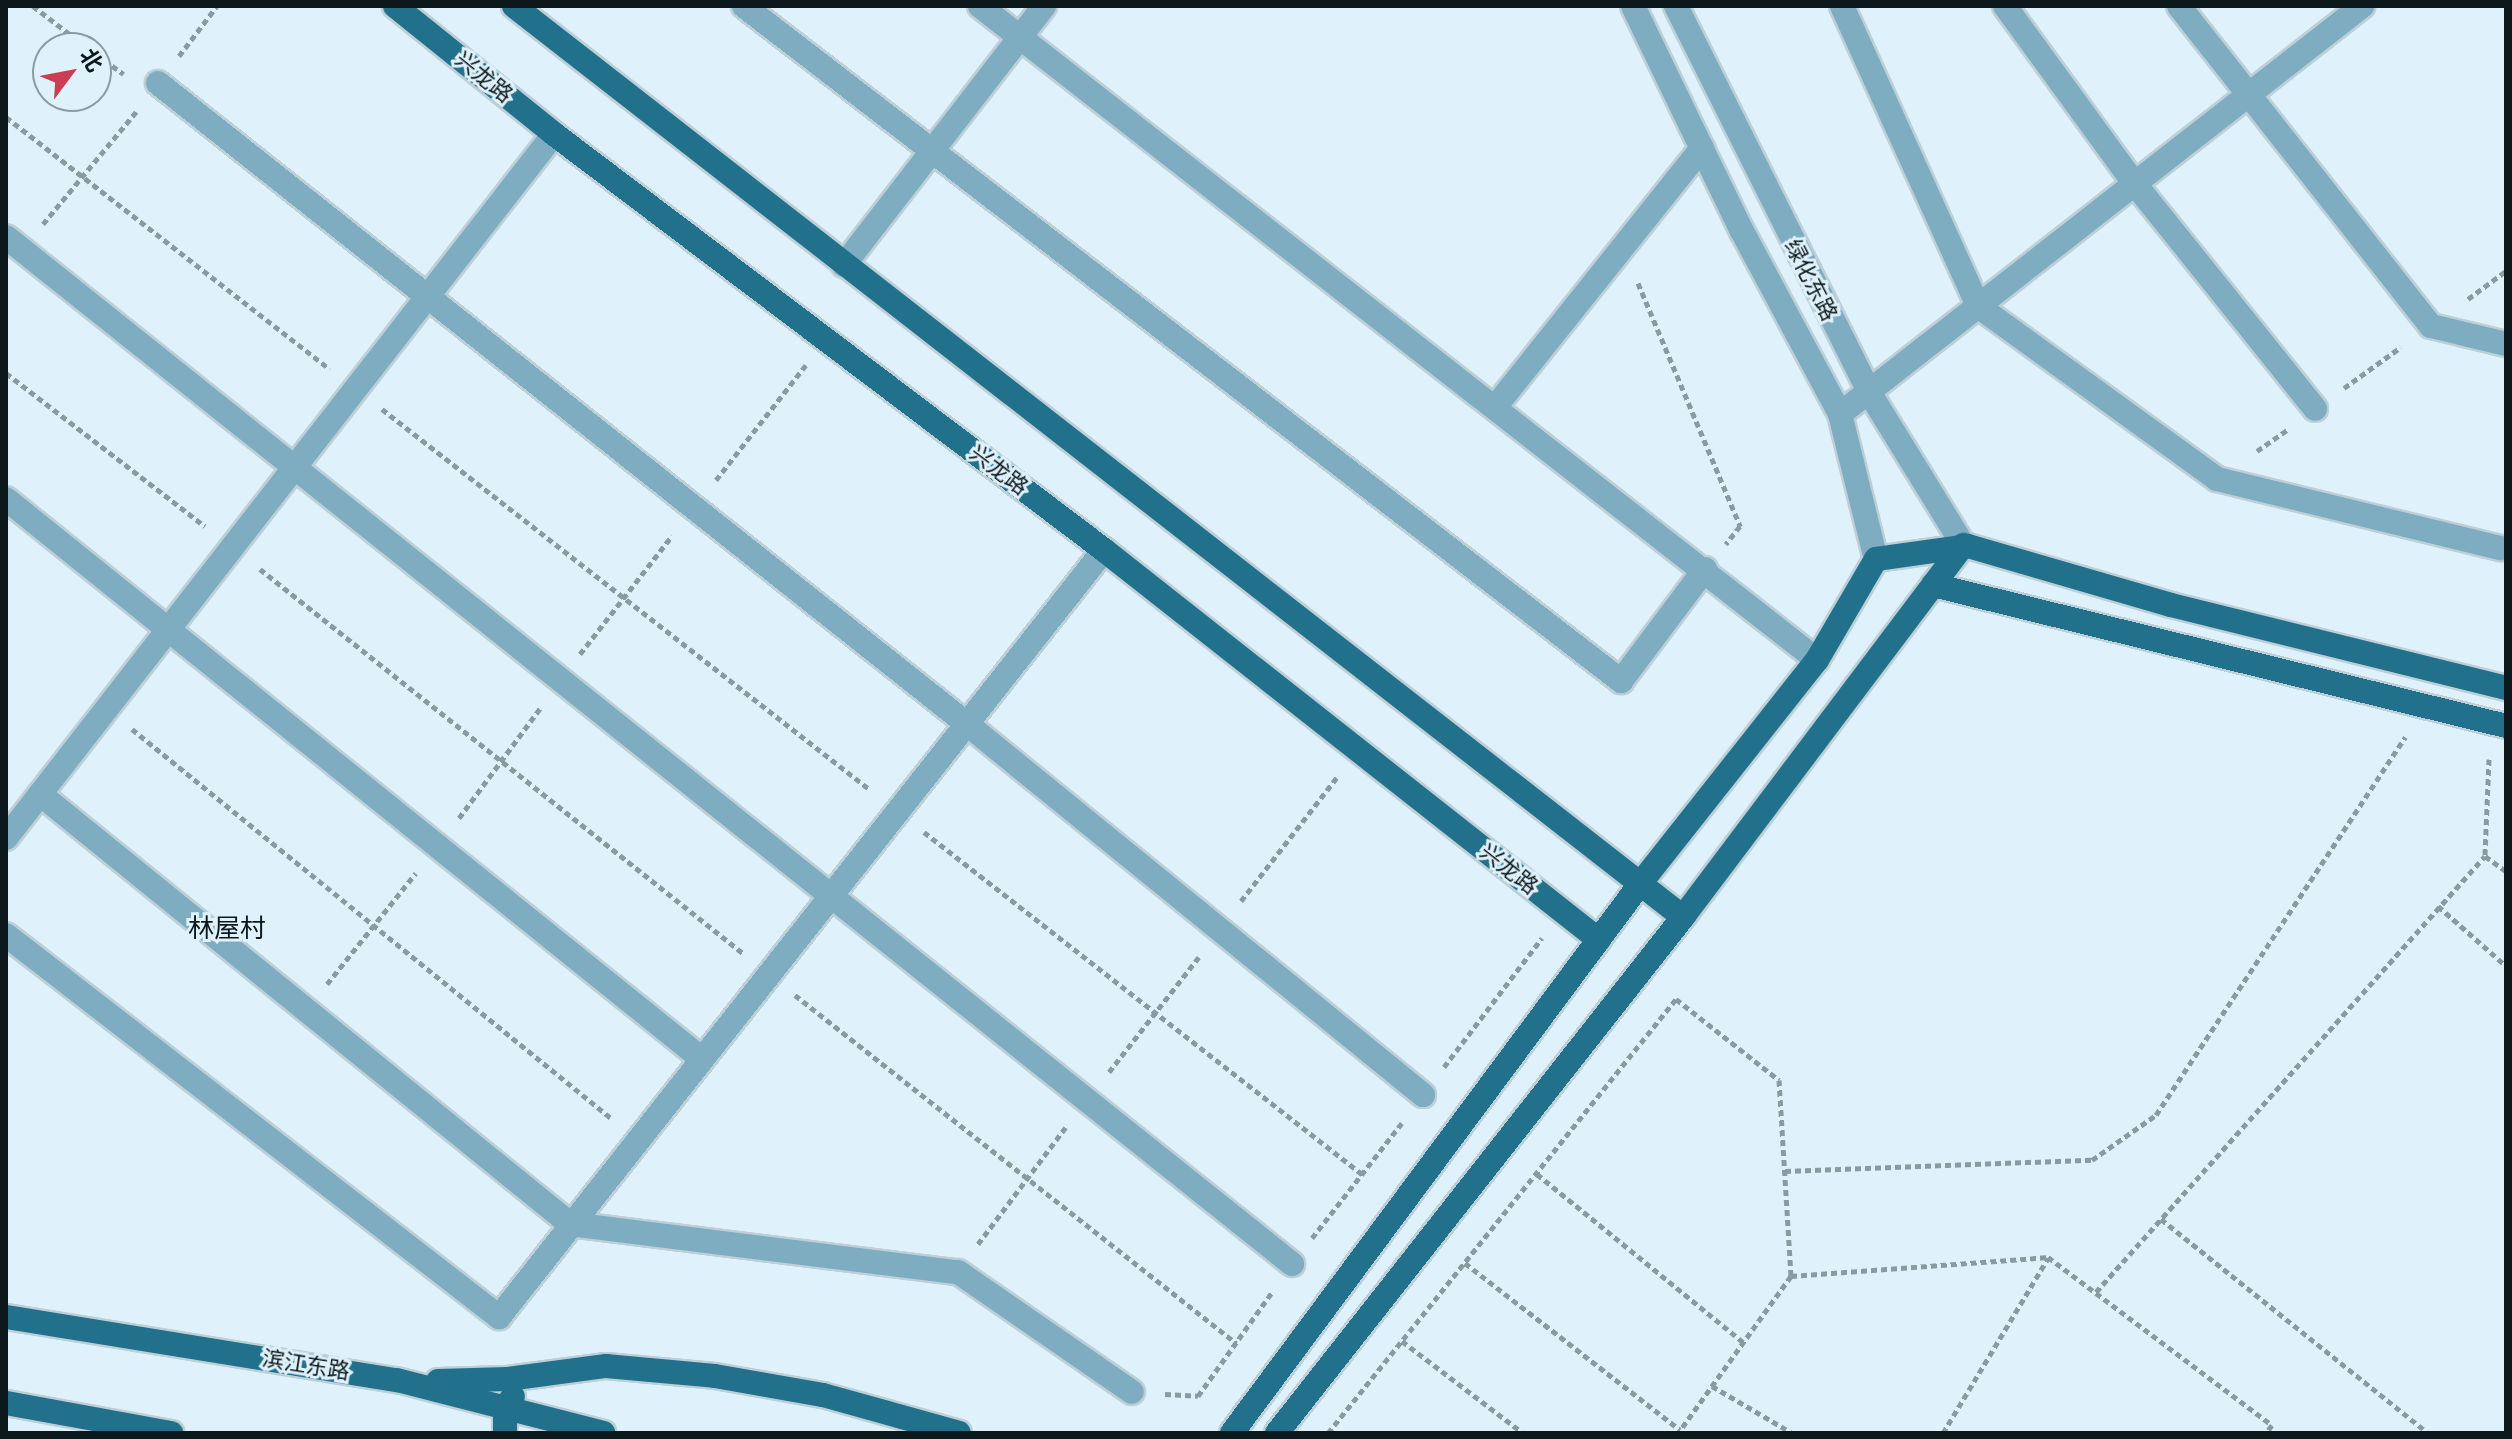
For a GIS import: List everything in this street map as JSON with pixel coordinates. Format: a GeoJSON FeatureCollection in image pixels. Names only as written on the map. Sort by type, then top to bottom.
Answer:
{"type":"FeatureCollection","features":[{"type":"Feature","properties":{"kind":"main road","name":"兴龙路"},"geometry":{"type":"LineString","coordinates":[[395,6],[554,134],[1104,550],[1599,940]]}},
{"type":"Feature","properties":{"kind":"main road"},"geometry":{"type":"LineString","coordinates":[[514,6],[1683,917]]}},
{"type":"Feature","properties":{"kind":"main road"},"geometry":{"type":"LineString","coordinates":[[1277,1433],[1683,917],[1963,545]]}},
{"type":"Feature","properties":{"kind":"main road"},"geometry":{"type":"LineString","coordinates":[[1232,1433],[1640,884],[1817,660],[1876,559],[1963,545],[2171,605],[2506,688]]}},
{"type":"Feature","properties":{"kind":"main road"},"geometry":{"type":"LineString","coordinates":[[1933,585],[2498,724]]}},
{"type":"Feature","properties":{"kind":"main road","name":"滨江东路"},"geometry":{"type":"LineString","coordinates":[[6,1317],[397,1380],[603,1433]]}},
{"type":"Feature","properties":{"kind":"main road"},"geometry":{"type":"LineString","coordinates":[[397,1380],[465,1382],[555,1369],[606,1366],[715,1376],[823,1395],[959,1433]]}},
{"type":"Feature","properties":{"kind":"main road"},"geometry":{"type":"LineString","coordinates":[[505,1433],[505,1408],[520,1387],[555,1369]]}},
{"type":"Feature","properties":{"kind":"main road"},"geometry":{"type":"LineString","coordinates":[[6,1403],[171,1433]]}},
{"type":"Feature","properties":{"kind":"street"},"geometry":{"type":"LineString","coordinates":[[744,6],[930,153],[1621,681],[1705,569]]}},
{"type":"Feature","properties":{"kind":"street"},"geometry":{"type":"LineString","coordinates":[[980,6],[1705,569],[1817,660]]}},
{"type":"Feature","properties":{"kind":"street"},"geometry":{"type":"LineString","coordinates":[[844,265],[1044,6]]}},
{"type":"Feature","properties":{"kind":"street","name":"绿化东路"},"geometry":{"type":"LineString","coordinates":[[1633,6],[1702,148],[1840,414],[1876,559]]}},
{"type":"Feature","properties":{"kind":"street","name":"绿化东路"},"geometry":{"type":"LineString","coordinates":[[1676,6],[1869,392],[1963,545]]}},
{"type":"Feature","properties":{"kind":"street"},"geometry":{"type":"LineString","coordinates":[[1842,6],[1978,306],[2217,479],[2501,548]]}},
{"type":"Feature","properties":{"kind":"street"},"geometry":{"type":"LineString","coordinates":[[2005,6],[2135,184],[2315,409]]}},
{"type":"Feature","properties":{"kind":"street"},"geometry":{"type":"LineString","coordinates":[[2179,6],[2431,326],[2506,344]]}},
{"type":"Feature","properties":{"kind":"street"},"geometry":{"type":"LineString","coordinates":[[1840,414],[2362,6]]}},
{"type":"Feature","properties":{"kind":"street"},"geometry":{"type":"LineString","coordinates":[[158,83],[967,724],[1423,1095]]}},
{"type":"Feature","properties":{"kind":"street"},"geometry":{"type":"LineString","coordinates":[[6,838],[554,134]]}},
{"type":"Feature","properties":{"kind":"street"},"geometry":{"type":"LineString","coordinates":[[1496,406],[1702,148]]}},
{"type":"Feature","properties":{"kind":"street"},"geometry":{"type":"LineString","coordinates":[[14,243],[1292,1264]]}},
{"type":"Feature","properties":{"kind":"street"},"geometry":{"type":"LineString","coordinates":[[6,499],[702,1059]]}},
{"type":"Feature","properties":{"kind":"street"},"geometry":{"type":"LineString","coordinates":[[6,935],[499,1317],[1104,550]]}},
{"type":"Feature","properties":{"kind":"street"},"geometry":{"type":"LineString","coordinates":[[40,794],[570,1224],[958,1272],[1132,1392]]}},
{"type":"Feature","properties":{"kind":"path"},"geometry":{"type":"LineString","coordinates":[[33,6],[67,32]]}},
{"type":"Feature","properties":{"kind":"path"},"geometry":{"type":"LineString","coordinates":[[14,243],[83,176],[217,6]]}},
{"type":"Feature","properties":{"kind":"path"},"geometry":{"type":"LineString","coordinates":[[6,117],[1362,1174]]}},
{"type":"Feature","properties":{"kind":"path"},"geometry":{"type":"LineString","coordinates":[[1623,247],[1740,526],[1705,569]]}},
{"type":"Feature","properties":{"kind":"path"},"geometry":{"type":"LineString","coordinates":[[2217,479],[2506,271]]}},
{"type":"Feature","properties":{"kind":"path"},"geometry":{"type":"LineString","coordinates":[[6,373],[233,547],[1236,1343]]}},
{"type":"Feature","properties":{"kind":"path"},"geometry":{"type":"LineString","coordinates":[[1785,1171],[2092,1160],[2156,1115],[2425,706]]}},
{"type":"Feature","properties":{"kind":"path"},"geometry":{"type":"LineString","coordinates":[[107,708],[637,1140]]}},
{"type":"Feature","properties":{"kind":"path"},"geometry":{"type":"LineString","coordinates":[[2096,1292],[2485,856],[2498,724]]}},
{"type":"Feature","properties":{"kind":"path"},"geometry":{"type":"LineString","coordinates":[[958,1272],[1026,1176],[1358,750]]}},
{"type":"Feature","properties":{"kind":"path"},"geometry":{"type":"LineString","coordinates":[[2485,856],[2506,871]]}},
{"type":"Feature","properties":{"kind":"path"},"geometry":{"type":"LineString","coordinates":[[2438,906],[2506,966]]}},
{"type":"Feature","properties":{"kind":"path"},"geometry":{"type":"LineString","coordinates":[[1132,1392],[1198,1396],[1292,1264],[1563,911]]}},
{"type":"Feature","properties":{"kind":"path"},"geometry":{"type":"LineString","coordinates":[[1328,1433],[1676,999],[1779,1080],[1791,1276],[1679,1431],[1465,1263]]}},
{"type":"Feature","properties":{"kind":"path"},"geometry":{"type":"LineString","coordinates":[[1536,1174],[1743,1342]]}},
{"type":"Feature","properties":{"kind":"path"},"geometry":{"type":"LineString","coordinates":[[2161,1219],[2428,1433]]}},
{"type":"Feature","properties":{"kind":"path"},"geometry":{"type":"LineString","coordinates":[[1791,1276],[2048,1257],[2272,1425],[2266,1433]]}},
{"type":"Feature","properties":{"kind":"path"},"geometry":{"type":"LineString","coordinates":[[1943,1433],[2048,1257]]}},
{"type":"Feature","properties":{"kind":"path"},"geometry":{"type":"LineString","coordinates":[[1402,1341],[1523,1433]]}},
{"type":"Feature","properties":{"kind":"path"},"geometry":{"type":"LineString","coordinates":[[1712,1386],[1792,1433]]}},
{"type":"Feature","properties":{"kind":"district","name":"林屋村"},"geometry":{"type":"Point","coordinates":[227,929]}}]}
